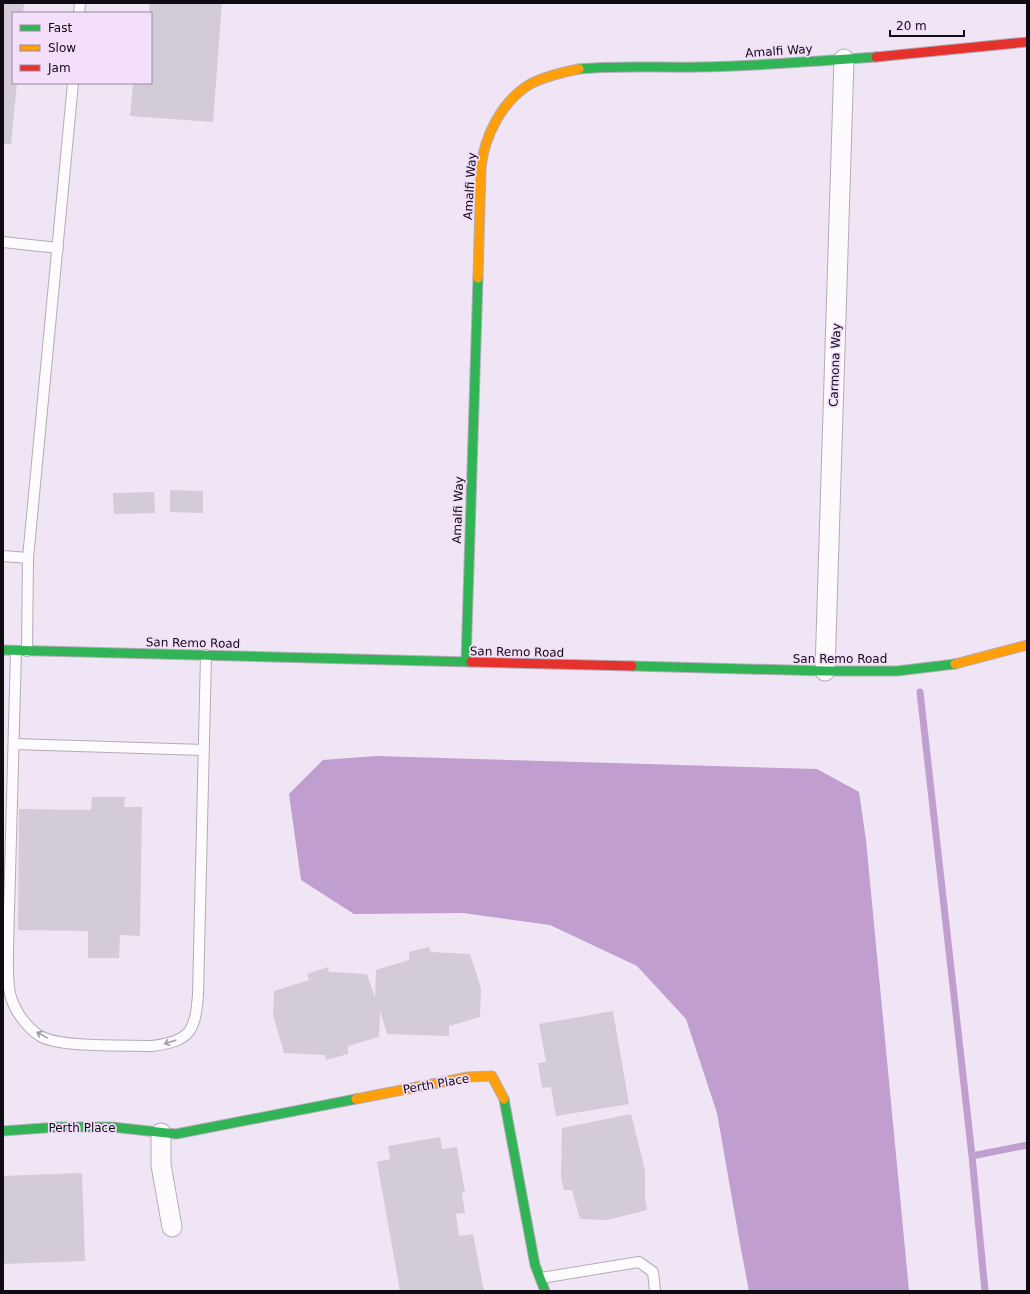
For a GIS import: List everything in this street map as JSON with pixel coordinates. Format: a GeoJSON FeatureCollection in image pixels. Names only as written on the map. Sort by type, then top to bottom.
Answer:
{"type":"FeatureCollection","features":[{"type":"Feature","properties":{"kind":"street","name":"Amalfi Way"},"geometry":{"type":"LineString","coordinates":[[466,662],[481,168],[483,152],[488,136],[503,111],[518,94],[531,84],[549,76],[574,69],[605,67],[730,66],[915,54],[1027,42]]}},
{"type":"Feature","properties":{"kind":"street","name":"Carmona Way"},"geometry":{"type":"LineString","coordinates":[[825,671],[844,59]]}},
{"type":"Feature","properties":{"kind":"street","name":"San Remo Road"},"geometry":{"type":"LineString","coordinates":[[3,650],[825,671],[897,671],[962,663],[1027,645]]}},
{"type":"Feature","properties":{"kind":"street","name":"Perth Place"},"geometry":{"type":"LineString","coordinates":[[3,1131],[58,1127],[112,1127],[176,1134],[468,1078],[492,1076],[504,1097],[536,1265],[545,1291]]}},
{"type":"Feature","properties":{"kind":"street"},"geometry":{"type":"LineString","coordinates":[[161,1133],[161,1165],[172,1227]]}},
{"type":"Feature","properties":{"kind":"lane"},"geometry":{"type":"LineString","coordinates":[[27,651],[28,558],[73,84]]}},
{"type":"Feature","properties":{"kind":"lane"},"geometry":{"type":"LineString","coordinates":[[3,242],[58,248]]}},
{"type":"Feature","properties":{"kind":"lane"},"geometry":{"type":"LineString","coordinates":[[3,556],[28,558]]}},
{"type":"Feature","properties":{"kind":"lane"},"geometry":{"type":"LineString","coordinates":[[16,650],[8,948],[8,978],[11,995],[17,1012],[27,1025],[40,1036],[57,1042],[152,1046],[164,1044],[186,1036],[192,1028],[196,1017],[198,995],[206,655]]}},
{"type":"Feature","properties":{"kind":"lane"},"geometry":{"type":"LineString","coordinates":[[14,744],[204,750]]}},
{"type":"Feature","properties":{"kind":"lane"},"geometry":{"type":"LineString","coordinates":[[540,1278],[639,1262],[652,1272],[655,1291]]}},
{"type":"Feature","properties":{"kind":"shaded area"},"geometry":{"type":"Polygon","coordinates":[[[376,756],[817,769],[859,792],[866,840],[909,1291],[749,1291],[717,1113],[686,1019],[637,966],[550,925],[463,913],[354,914],[301,880],[289,794],[323,760],[376,756]]]}},
{"type":"Feature","properties":{"kind":"building"},"geometry":{"type":"Polygon","coordinates":[[[3,3],[24,3],[23,12],[12,12],[12,84],[17,84],[11,144],[3,144],[3,3]]]}},
{"type":"Feature","properties":{"kind":"building"},"geometry":{"type":"Polygon","coordinates":[[[150,3],[222,3],[213,122],[130,116],[133,84],[152,84],[152,12],[149,12],[150,3]]]}},
{"type":"Feature","properties":{"kind":"building"},"geometry":{"type":"Polygon","coordinates":[[[170,490],[203,491],[203,513],[170,512],[170,490]]]}},
{"type":"Feature","properties":{"kind":"building"},"geometry":{"type":"Polygon","coordinates":[[[154,492],[155,513],[114,514],[113,493],[154,492]]]}},
{"type":"Feature","properties":{"kind":"building"},"geometry":{"type":"Polygon","coordinates":[[[92,797],[125,797],[124,807],[142,807],[140,936],[120,935],[119,958],[88,958],[88,931],[18,930],[19,809],[91,810],[92,797]]]}},
{"type":"Feature","properties":{"kind":"building"},"geometry":{"type":"Polygon","coordinates":[[[429,947],[431,952],[470,954],[481,988],[480,1017],[449,1026],[449,1036],[387,1034],[380,1010],[379,1037],[348,1046],[348,1054],[326,1060],[325,1055],[284,1053],[273,1015],[274,991],[309,980],[307,974],[328,967],[329,972],[367,974],[375,998],[376,970],[409,960],[409,952],[429,947]]]}},
{"type":"Feature","properties":{"kind":"building"},"geometry":{"type":"Polygon","coordinates":[[[613,1011],[629,1104],[556,1116],[551,1087],[542,1088],[538,1063],[546,1062],[539,1024],[613,1011]]]}},
{"type":"Feature","properties":{"kind":"building"},"geometry":{"type":"Polygon","coordinates":[[[631,1114],[645,1170],[645,1198],[647,1210],[607,1220],[580,1219],[572,1190],[564,1190],[561,1178],[562,1128],[631,1114]]]}},
{"type":"Feature","properties":{"kind":"building"},"geometry":{"type":"Polygon","coordinates":[[[440,1137],[442,1149],[457,1147],[465,1192],[462,1193],[465,1213],[456,1214],[459,1236],[473,1234],[484,1291],[400,1291],[377,1162],[390,1159],[388,1146],[440,1137]]]}},
{"type":"Feature","properties":{"kind":"building"},"geometry":{"type":"Polygon","coordinates":[[[82,1173],[85,1261],[3,1264],[3,1176],[82,1173]]]}},
{"type":"Feature","properties":{"kind":"waterway"},"geometry":{"type":"LineString","coordinates":[[920,692],[972,1156],[985,1291]]}},
{"type":"Feature","properties":{"kind":"waterway"},"geometry":{"type":"LineString","coordinates":[[972,1156],[1027,1145]]}},
{"type":"Feature","properties":{"kind":"traffic: fast"},"geometry":{"type":"LineString","coordinates":[[579,69],[609,67],[743,66],[876,57]]}},
{"type":"Feature","properties":{"kind":"traffic: fast"},"geometry":{"type":"LineString","coordinates":[[466,662],[478,278]]}},
{"type":"Feature","properties":{"kind":"traffic: fast"},"geometry":{"type":"LineString","coordinates":[[3,650],[471,662]]}},
{"type":"Feature","properties":{"kind":"traffic: fast"},"geometry":{"type":"LineString","coordinates":[[632,666],[825,671],[897,671],[955,664]]}},
{"type":"Feature","properties":{"kind":"traffic: fast"},"geometry":{"type":"LineString","coordinates":[[3,1131],[58,1127],[112,1127],[176,1134],[356,1099]]}},
{"type":"Feature","properties":{"kind":"traffic: fast"},"geometry":{"type":"LineString","coordinates":[[504,1099],[535,1265],[545,1291]]}},
{"type":"Feature","properties":{"kind":"traffic: slow"},"geometry":{"type":"LineString","coordinates":[[478,278],[481,168],[486,143],[491,131],[504,108],[522,90],[543,78],[579,69]]}},
{"type":"Feature","properties":{"kind":"traffic: slow"},"geometry":{"type":"LineString","coordinates":[[955,664],[1027,645]]}},
{"type":"Feature","properties":{"kind":"traffic: slow"},"geometry":{"type":"LineString","coordinates":[[356,1099],[468,1077],[492,1076],[504,1099]]}},
{"type":"Feature","properties":{"kind":"traffic: jam"},"geometry":{"type":"LineString","coordinates":[[876,57],[1027,42]]}},
{"type":"Feature","properties":{"kind":"traffic: jam"},"geometry":{"type":"LineString","coordinates":[[471,662],[632,666]]}}]}
